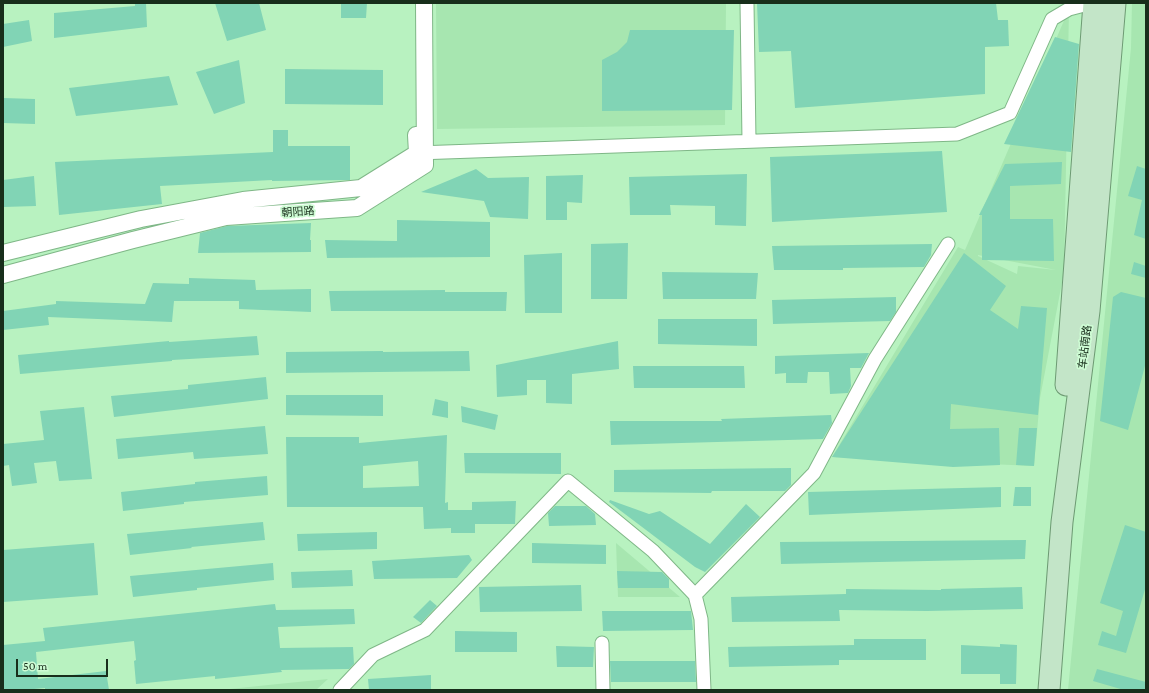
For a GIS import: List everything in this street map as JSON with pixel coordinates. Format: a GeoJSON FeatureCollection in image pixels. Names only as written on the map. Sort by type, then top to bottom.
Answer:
{"type":"FeatureCollection","features":[{"type":"Feature","properties":{"kind":"main road","name":"车站南路"},"geometry":{"type":"LineString","coordinates":[[1037,690],[1069,346],[1093,3]]}},
{"type":"Feature","properties":{"kind":"main road","name":"车站南路"},"geometry":{"type":"LineString","coordinates":[[1049,690],[1062,522],[1089,311],[1115,3]]}},
{"type":"Feature","properties":{"kind":"street","name":"朝阳路"},"geometry":{"type":"LineString","coordinates":[[3,274],[133,240],[226,218],[357,208],[425,165],[421,153],[415,3]]}},
{"type":"Feature","properties":{"kind":"street","name":"朝阳路"},"geometry":{"type":"LineString","coordinates":[[421,153],[424,3]]}},
{"type":"Feature","properties":{"kind":"street"},"geometry":{"type":"LineString","coordinates":[[747,3],[749,141]]}},
{"type":"Feature","properties":{"kind":"street"},"geometry":{"type":"LineString","coordinates":[[421,153],[957,134],[1010,113],[1052,19],[1069,9],[1093,3]]}},
{"type":"Feature","properties":{"kind":"street","name":"朝阳路"},"geometry":{"type":"LineString","coordinates":[[3,253],[141,219],[242,200],[361,188],[421,153]]}},
{"type":"Feature","properties":{"kind":"street"},"geometry":{"type":"LineString","coordinates":[[695,595],[814,473],[875,359],[948,244]]}},
{"type":"Feature","properties":{"kind":"street"},"geometry":{"type":"LineString","coordinates":[[340,690],[373,655],[425,630],[568,481],[652,551],[695,595],[701,619],[704,690]]}},
{"type":"Feature","properties":{"kind":"street"},"geometry":{"type":"LineString","coordinates":[[602,642],[603,690]]}},
{"type":"Feature","properties":{"kind":"shaded area"},"geometry":{"type":"Polygon","coordinates":[[[436,3],[726,3],[725,125],[437,129],[436,3]]]}},
{"type":"Feature","properties":{"kind":"shaded area"},"geometry":{"type":"Polygon","coordinates":[[[1132,3],[1146,3],[1146,690],[1068,690],[1131,48],[1132,3]]]}},
{"type":"Feature","properties":{"kind":"shaded area"},"geometry":{"type":"Polygon","coordinates":[[[1069,9],[1064,272],[1040,398],[1034,466],[832,457],[958,247],[965,250],[1069,9]],[[978,255],[1017,274],[1018,266],[1056,270],[978,255]]]}},
{"type":"Feature","properties":{"kind":"shaded area"},"geometry":{"type":"Polygon","coordinates":[[[616,543],[680,597],[618,597],[616,543]]]}},
{"type":"Feature","properties":{"kind":"shaded area"},"geometry":{"type":"Polygon","coordinates":[[[328,679],[316,690],[220,690],[278,684],[328,679]]]}},
{"type":"Feature","properties":{"kind":"building"},"geometry":{"type":"Polygon","coordinates":[[[135,3],[146,3],[147,27],[54,38],[54,13],[135,6],[135,3]]]}},
{"type":"Feature","properties":{"kind":"building"},"geometry":{"type":"Polygon","coordinates":[[[215,3],[259,3],[266,30],[227,41],[215,3]]]}},
{"type":"Feature","properties":{"kind":"building"},"geometry":{"type":"Polygon","coordinates":[[[341,3],[367,3],[366,18],[341,18],[341,3]]]}},
{"type":"Feature","properties":{"kind":"building"},"geometry":{"type":"Polygon","coordinates":[[[757,3],[996,3],[998,20],[1008,20],[1009,46],[985,47],[985,94],[795,108],[791,51],[759,52],[757,3]]]}},
{"type":"Feature","properties":{"kind":"building"},"geometry":{"type":"Polygon","coordinates":[[[29,20],[32,41],[3,47],[3,24],[29,20]]]}},
{"type":"Feature","properties":{"kind":"building"},"geometry":{"type":"Polygon","coordinates":[[[630,30],[734,30],[732,110],[602,111],[602,60],[617,52],[627,42],[630,30]]]}},
{"type":"Feature","properties":{"kind":"building"},"geometry":{"type":"Polygon","coordinates":[[[1055,37],[1079,44],[1071,152],[1004,144],[1055,37]]]}},
{"type":"Feature","properties":{"kind":"building"},"geometry":{"type":"Polygon","coordinates":[[[239,60],[245,103],[214,114],[196,72],[239,60]]]}},
{"type":"Feature","properties":{"kind":"building"},"geometry":{"type":"Polygon","coordinates":[[[285,69],[383,70],[383,105],[285,104],[285,69]]]}},
{"type":"Feature","properties":{"kind":"building"},"geometry":{"type":"Polygon","coordinates":[[[169,76],[178,105],[76,116],[69,88],[169,76]]]}},
{"type":"Feature","properties":{"kind":"building"},"geometry":{"type":"Polygon","coordinates":[[[3,98],[35,99],[35,124],[3,123],[3,98]]]}},
{"type":"Feature","properties":{"kind":"building"},"geometry":{"type":"Polygon","coordinates":[[[273,130],[288,130],[288,146],[350,146],[350,180],[272,180],[160,186],[162,204],[59,215],[55,162],[273,152],[273,130]]]}},
{"type":"Feature","properties":{"kind":"building"},"geometry":{"type":"Polygon","coordinates":[[[942,151],[947,212],[772,222],[770,157],[942,151]]]}},
{"type":"Feature","properties":{"kind":"building"},"geometry":{"type":"Polygon","coordinates":[[[1062,162],[1061,184],[1010,186],[1010,219],[1053,219],[1054,261],[982,260],[982,215],[979,215],[1005,164],[1062,162]]]}},
{"type":"Feature","properties":{"kind":"building"},"geometry":{"type":"Polygon","coordinates":[[[1137,166],[1146,169],[1146,239],[1134,235],[1142,200],[1128,196],[1137,166]]]}},
{"type":"Feature","properties":{"kind":"building"},"geometry":{"type":"Polygon","coordinates":[[[476,169],[488,178],[529,177],[528,219],[490,217],[484,201],[421,192],[476,169]]]}},
{"type":"Feature","properties":{"kind":"building"},"geometry":{"type":"Polygon","coordinates":[[[747,174],[746,226],[715,225],[715,206],[670,205],[671,215],[630,215],[629,177],[747,174]]]}},
{"type":"Feature","properties":{"kind":"building"},"geometry":{"type":"Polygon","coordinates":[[[583,175],[582,203],[567,202],[567,220],[546,220],[546,176],[583,175]]]}},
{"type":"Feature","properties":{"kind":"building"},"geometry":{"type":"Polygon","coordinates":[[[34,176],[36,206],[3,207],[3,180],[34,176]]]}},
{"type":"Feature","properties":{"kind":"building"},"geometry":{"type":"Polygon","coordinates":[[[397,220],[490,222],[490,257],[327,258],[325,240],[397,241],[397,220]]]}},
{"type":"Feature","properties":{"kind":"building"},"geometry":{"type":"Polygon","coordinates":[[[311,223],[311,252],[198,253],[200,233],[227,226],[311,223]]]}},
{"type":"Feature","properties":{"kind":"building"},"geometry":{"type":"Polygon","coordinates":[[[628,243],[627,299],[591,299],[591,244],[628,243]]]}},
{"type":"Feature","properties":{"kind":"building"},"geometry":{"type":"Polygon","coordinates":[[[932,244],[931,255],[924,267],[843,268],[843,270],[774,270],[772,246],[932,244]]]}},
{"type":"Feature","properties":{"kind":"building"},"geometry":{"type":"Polygon","coordinates":[[[562,253],[562,313],[525,313],[524,255],[562,253]]]}},
{"type":"Feature","properties":{"kind":"building"},"geometry":{"type":"Polygon","coordinates":[[[964,253],[1006,286],[990,310],[1018,329],[1021,306],[1047,308],[1038,415],[951,404],[950,429],[999,428],[1000,465],[953,467],[832,457],[964,253]]]}},
{"type":"Feature","properties":{"kind":"building"},"geometry":{"type":"Polygon","coordinates":[[[1134,262],[1146,266],[1146,278],[1131,274],[1134,262]]]}},
{"type":"Feature","properties":{"kind":"building"},"geometry":{"type":"Polygon","coordinates":[[[662,272],[758,273],[756,299],[663,299],[662,272]]]}},
{"type":"Feature","properties":{"kind":"building"},"geometry":{"type":"Polygon","coordinates":[[[189,278],[255,280],[256,290],[311,289],[311,312],[239,309],[239,301],[174,301],[172,322],[48,317],[49,325],[3,330],[3,311],[56,304],[56,301],[145,304],[153,283],[189,284],[189,278]]]}},
{"type":"Feature","properties":{"kind":"building"},"geometry":{"type":"Polygon","coordinates":[[[445,290],[445,292],[507,292],[506,311],[331,311],[329,291],[445,290]]]}},
{"type":"Feature","properties":{"kind":"building"},"geometry":{"type":"Polygon","coordinates":[[[1121,292],[1146,298],[1146,362],[1128,430],[1100,421],[1113,297],[1121,292]]]}},
{"type":"Feature","properties":{"kind":"building"},"geometry":{"type":"Polygon","coordinates":[[[896,297],[896,312],[890,321],[773,324],[772,300],[896,297]]]}},
{"type":"Feature","properties":{"kind":"building"},"geometry":{"type":"Polygon","coordinates":[[[658,319],[757,319],[757,346],[658,344],[658,319]]]}},
{"type":"Feature","properties":{"kind":"building"},"geometry":{"type":"Polygon","coordinates":[[[257,336],[259,355],[172,360],[20,374],[18,355],[169,341],[257,336]]]}},
{"type":"Feature","properties":{"kind":"building"},"geometry":{"type":"Polygon","coordinates":[[[618,341],[619,369],[572,374],[572,404],[546,403],[546,380],[527,380],[527,395],[497,397],[496,365],[618,341]]]}},
{"type":"Feature","properties":{"kind":"building"},"geometry":{"type":"Polygon","coordinates":[[[469,351],[470,371],[286,373],[286,352],[469,351]]]}},
{"type":"Feature","properties":{"kind":"building"},"geometry":{"type":"Polygon","coordinates":[[[869,353],[861,368],[850,368],[851,386],[848,393],[830,394],[829,372],[808,372],[807,383],[786,383],[786,373],[775,374],[775,356],[869,353]]]}},
{"type":"Feature","properties":{"kind":"building"},"geometry":{"type":"Polygon","coordinates":[[[633,366],[744,366],[745,388],[634,388],[633,366]]]}},
{"type":"Feature","properties":{"kind":"building"},"geometry":{"type":"Polygon","coordinates":[[[266,377],[268,399],[114,417],[111,396],[188,389],[188,385],[266,377]]]}},
{"type":"Feature","properties":{"kind":"building"},"geometry":{"type":"Polygon","coordinates":[[[286,395],[383,395],[383,416],[286,415],[286,395]]]}},
{"type":"Feature","properties":{"kind":"building"},"geometry":{"type":"Polygon","coordinates":[[[435,399],[448,402],[448,418],[432,415],[435,399]]]}},
{"type":"Feature","properties":{"kind":"building"},"geometry":{"type":"Polygon","coordinates":[[[461,406],[498,415],[495,430],[462,422],[461,406]]]}},
{"type":"Feature","properties":{"kind":"building"},"geometry":{"type":"Polygon","coordinates":[[[84,407],[92,479],[59,481],[56,461],[34,463],[37,483],[12,486],[9,465],[3,466],[3,444],[44,440],[40,411],[84,407]]]}},
{"type":"Feature","properties":{"kind":"building"},"geometry":{"type":"Polygon","coordinates":[[[831,415],[832,423],[823,439],[611,445],[610,421],[722,421],[721,419],[831,415]]]}},
{"type":"Feature","properties":{"kind":"building"},"geometry":{"type":"Polygon","coordinates":[[[265,426],[268,454],[194,459],[193,452],[118,459],[116,439],[265,426]]]}},
{"type":"Feature","properties":{"kind":"building"},"geometry":{"type":"Polygon","coordinates":[[[1019,428],[1037,428],[1034,466],[1016,465],[1019,428]]]}},
{"type":"Feature","properties":{"kind":"building"},"geometry":{"type":"Polygon","coordinates":[[[447,435],[445,503],[448,502],[448,510],[472,510],[472,502],[516,501],[515,524],[475,524],[475,533],[451,533],[451,528],[424,529],[423,507],[287,507],[286,437],[359,437],[359,443],[447,435]],[[418,461],[363,466],[363,488],[419,486],[418,461]]]}},
{"type":"Feature","properties":{"kind":"building"},"geometry":{"type":"Polygon","coordinates":[[[464,453],[561,453],[561,474],[465,473],[464,453]]]}},
{"type":"Feature","properties":{"kind":"building"},"geometry":{"type":"Polygon","coordinates":[[[791,468],[791,485],[785,491],[712,491],[711,493],[614,492],[614,470],[791,468]]]}},
{"type":"Feature","properties":{"kind":"building"},"geometry":{"type":"Polygon","coordinates":[[[267,476],[268,495],[184,502],[184,504],[123,511],[121,492],[195,484],[195,482],[267,476]]]}},
{"type":"Feature","properties":{"kind":"building"},"geometry":{"type":"Polygon","coordinates":[[[1001,487],[1001,507],[809,515],[808,492],[1001,487]]]}},
{"type":"Feature","properties":{"kind":"building"},"geometry":{"type":"Polygon","coordinates":[[[1015,487],[1031,487],[1031,506],[1013,506],[1015,487]]]}},
{"type":"Feature","properties":{"kind":"building"},"geometry":{"type":"Polygon","coordinates":[[[610,500],[649,514],[660,511],[710,544],[746,504],[760,517],[705,572],[695,567],[609,502],[610,500]]]}},
{"type":"Feature","properties":{"kind":"building"},"geometry":{"type":"Polygon","coordinates":[[[555,506],[586,506],[595,514],[596,525],[549,526],[548,513],[555,506]]]}},
{"type":"Feature","properties":{"kind":"building"},"geometry":{"type":"Polygon","coordinates":[[[263,522],[265,540],[191,547],[192,548],[130,555],[127,534],[263,522]]]}},
{"type":"Feature","properties":{"kind":"building"},"geometry":{"type":"Polygon","coordinates":[[[1125,525],[1146,532],[1146,586],[1126,653],[1098,645],[1102,631],[1116,636],[1123,611],[1100,603],[1125,525]]]}},
{"type":"Feature","properties":{"kind":"building"},"geometry":{"type":"Polygon","coordinates":[[[377,532],[377,549],[298,551],[297,534],[377,532]]]}},
{"type":"Feature","properties":{"kind":"building"},"geometry":{"type":"Polygon","coordinates":[[[1026,540],[1025,559],[781,564],[780,542],[1026,540]]]}},
{"type":"Feature","properties":{"kind":"building"},"geometry":{"type":"Polygon","coordinates":[[[94,543],[98,595],[3,602],[3,550],[94,543]]]}},
{"type":"Feature","properties":{"kind":"building"},"geometry":{"type":"Polygon","coordinates":[[[532,543],[606,545],[606,564],[532,563],[532,543]]]}},
{"type":"Feature","properties":{"kind":"building"},"geometry":{"type":"Polygon","coordinates":[[[469,555],[472,560],[457,578],[374,579],[372,561],[469,555]]]}},
{"type":"Feature","properties":{"kind":"building"},"geometry":{"type":"Polygon","coordinates":[[[273,563],[274,580],[197,588],[197,590],[133,597],[130,576],[273,563]]]}},
{"type":"Feature","properties":{"kind":"building"},"geometry":{"type":"Polygon","coordinates":[[[352,570],[353,586],[292,588],[291,572],[352,570]]]}},
{"type":"Feature","properties":{"kind":"building"},"geometry":{"type":"Polygon","coordinates":[[[617,571],[662,572],[669,579],[669,588],[618,588],[617,571]]]}},
{"type":"Feature","properties":{"kind":"building"},"geometry":{"type":"Polygon","coordinates":[[[581,585],[582,611],[480,612],[479,587],[581,585]]]}},
{"type":"Feature","properties":{"kind":"building"},"geometry":{"type":"Polygon","coordinates":[[[1022,587],[1023,609],[927,611],[839,610],[840,621],[732,622],[731,597],[846,594],[846,589],[941,590],[1022,587]]]}},
{"type":"Feature","properties":{"kind":"building"},"geometry":{"type":"Polygon","coordinates":[[[430,600],[437,606],[421,623],[413,617],[430,600]]]}},
{"type":"Feature","properties":{"kind":"building"},"geometry":{"type":"Polygon","coordinates":[[[275,604],[276,610],[354,609],[355,624],[278,627],[280,648],[353,647],[354,664],[349,669],[281,670],[282,672],[215,679],[215,676],[136,684],[134,641],[36,652],[38,679],[106,671],[109,690],[45,690],[45,688],[3,690],[3,645],[45,641],[43,628],[275,604]]]}},
{"type":"Feature","properties":{"kind":"building"},"geometry":{"type":"Polygon","coordinates":[[[602,611],[691,611],[693,630],[603,631],[602,611]]]}},
{"type":"Feature","properties":{"kind":"building"},"geometry":{"type":"Polygon","coordinates":[[[455,631],[517,632],[517,652],[455,652],[455,631]]]}},
{"type":"Feature","properties":{"kind":"building"},"geometry":{"type":"Polygon","coordinates":[[[854,639],[926,639],[926,660],[839,660],[839,665],[729,667],[728,647],[854,645],[854,639]]]}},
{"type":"Feature","properties":{"kind":"building"},"geometry":{"type":"Polygon","coordinates":[[[1000,644],[1017,645],[1016,684],[1000,684],[1000,674],[961,674],[961,645],[1000,647],[1000,644]]]}},
{"type":"Feature","properties":{"kind":"building"},"geometry":{"type":"Polygon","coordinates":[[[556,646],[594,647],[593,667],[557,667],[556,646]]]}},
{"type":"Feature","properties":{"kind":"building"},"geometry":{"type":"Polygon","coordinates":[[[610,661],[695,661],[696,682],[611,682],[610,661]]]}},
{"type":"Feature","properties":{"kind":"building"},"geometry":{"type":"Polygon","coordinates":[[[1097,669],[1146,682],[1146,690],[1124,690],[1093,681],[1097,669]]]}},
{"type":"Feature","properties":{"kind":"building"},"geometry":{"type":"Polygon","coordinates":[[[431,675],[431,690],[369,690],[368,679],[431,675]]]}}]}
